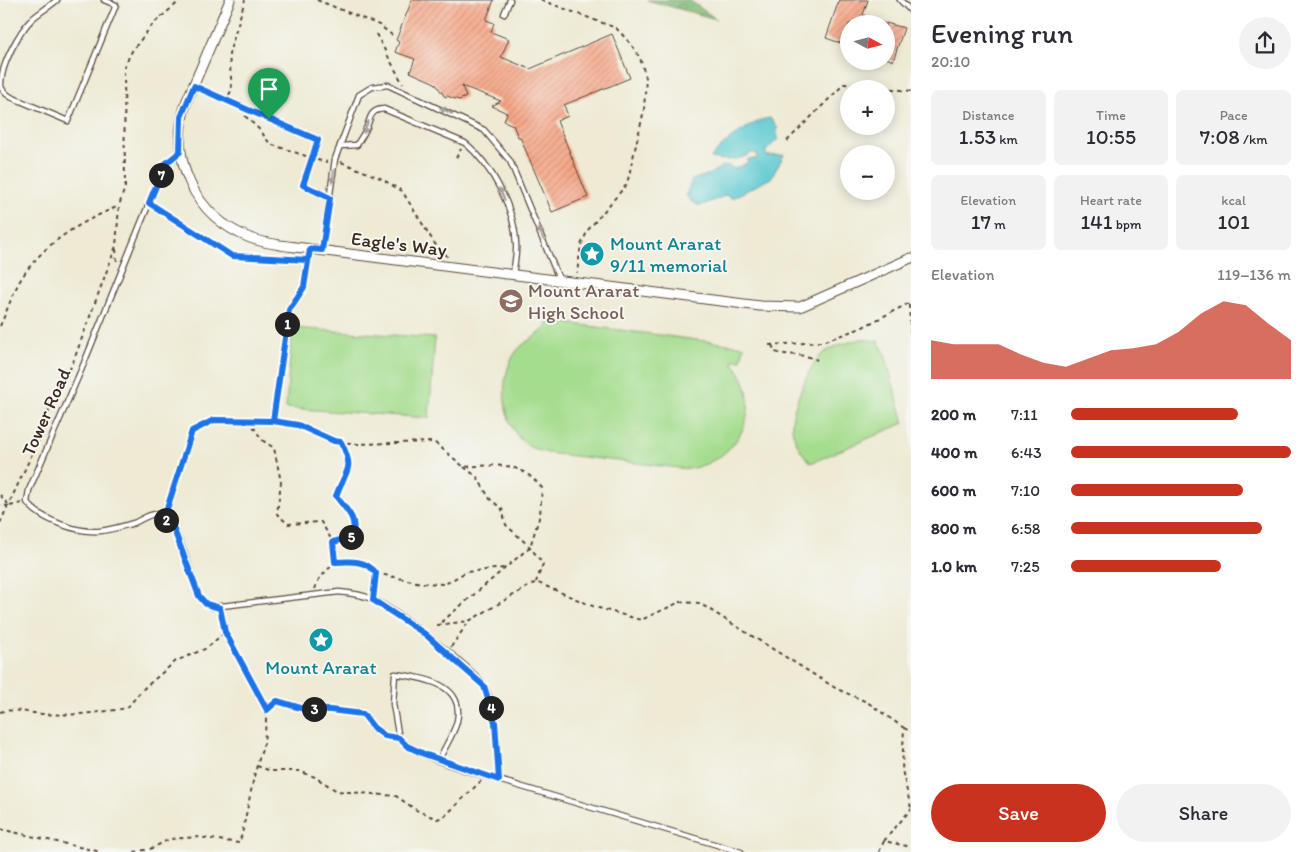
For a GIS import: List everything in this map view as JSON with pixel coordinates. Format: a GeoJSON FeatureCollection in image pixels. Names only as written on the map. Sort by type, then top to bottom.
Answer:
{"type":"FeatureCollection","features":[{"type":"Feature","properties":{"kind":"street","name":"Eagle's Way"},"geometry":{"type":"LineString","coordinates":[[230,0],[181,117],[180,152],[183,169],[202,204],[225,225],[250,238],[310,249],[513,275],[559,279],[760,306],[800,307],[911,258]]}},
{"type":"Feature","properties":{"kind":"lane"},"geometry":{"type":"LineString","coordinates":[[56,0],[34,18],[19,34],[8,57],[1,86],[4,92],[11,97],[68,121],[116,6],[104,0]]}},
{"type":"Feature","properties":{"kind":"lane"},"geometry":{"type":"LineString","coordinates":[[504,14],[510,0]]}},
{"type":"Feature","properties":{"kind":"lane"},"geometry":{"type":"LineString","coordinates":[[900,0],[911,11]]}},
{"type":"Feature","properties":{"kind":"lane"},"geometry":{"type":"LineString","coordinates":[[322,250],[335,160],[359,95],[372,87],[388,84],[484,130],[510,161],[559,279]]}},
{"type":"Feature","properties":{"kind":"lane"},"geometry":{"type":"LineString","coordinates":[[194,86],[318,140],[303,185],[330,198]]}},
{"type":"Feature","properties":{"kind":"lane"},"geometry":{"type":"LineString","coordinates":[[340,146],[357,145],[366,131],[371,114],[376,110],[384,109],[465,143],[476,151],[488,166],[504,198],[516,244],[513,275]]}},
{"type":"Feature","properties":{"kind":"lane","name":"Tower Road"},"geometry":{"type":"LineString","coordinates":[[27,502],[29,490],[165,164],[180,152]]}},
{"type":"Feature","properties":{"kind":"lane"},"geometry":{"type":"LineString","coordinates":[[27,502],[31,508],[62,524],[98,531],[134,523],[154,514],[164,518],[173,527],[199,596],[206,604],[220,608],[338,592],[357,594],[373,600],[412,625],[484,686],[495,722],[499,780]]}},
{"type":"Feature","properties":{"kind":"lane"},"geometry":{"type":"LineString","coordinates":[[439,760],[457,723],[458,708],[446,686],[434,681],[396,674],[393,704],[399,738],[414,749],[439,760],[486,776],[741,852]]}},
{"type":"Feature","properties":{"kind":"path"},"geometry":{"type":"LineString","coordinates":[[0,523],[10,506],[33,449],[45,426],[50,406],[72,365],[116,246],[119,206],[125,187],[124,67],[132,51],[153,24],[181,0]]}},
{"type":"Feature","properties":{"kind":"path"},"geometry":{"type":"LineString","coordinates":[[227,100],[232,88],[229,54],[245,0]]}},
{"type":"Feature","properties":{"kind":"path"},"geometry":{"type":"LineString","coordinates":[[317,0],[379,25],[392,35]]}},
{"type":"Feature","properties":{"kind":"path"},"geometry":{"type":"LineString","coordinates":[[541,0],[616,28],[631,44],[640,58],[646,78],[644,110],[627,184],[588,230],[581,245],[577,273]]}},
{"type":"Feature","properties":{"kind":"path"},"geometry":{"type":"LineString","coordinates":[[376,34],[403,84]]}},
{"type":"Feature","properties":{"kind":"path"},"geometry":{"type":"LineString","coordinates":[[787,141],[844,84],[911,91]]}},
{"type":"Feature","properties":{"kind":"path"},"geometry":{"type":"LineString","coordinates":[[245,116],[260,130],[270,144],[324,163],[335,160],[380,178],[402,191],[435,244],[450,259]]}},
{"type":"Feature","properties":{"kind":"path"},"geometry":{"type":"LineString","coordinates":[[149,203],[232,256],[308,260]]}},
{"type":"Feature","properties":{"kind":"path"},"geometry":{"type":"LineString","coordinates":[[0,326],[24,273],[50,245],[89,219],[119,206]]}},
{"type":"Feature","properties":{"kind":"path"},"geometry":{"type":"LineString","coordinates":[[273,421],[289,310],[304,287],[310,249]]}},
{"type":"Feature","properties":{"kind":"path"},"geometry":{"type":"LineString","coordinates":[[769,345],[822,342],[861,328],[911,302]]}},
{"type":"Feature","properties":{"kind":"path"},"geometry":{"type":"LineString","coordinates":[[908,305],[911,339]]}},
{"type":"Feature","properties":{"kind":"path"},"geometry":{"type":"LineString","coordinates":[[772,345],[775,352],[785,355],[796,354],[817,360]]}},
{"type":"Feature","properties":{"kind":"path"},"geometry":{"type":"LineString","coordinates":[[164,518],[192,431],[214,420],[273,421],[298,425],[334,441],[341,442],[434,442],[464,467],[477,477],[490,499],[502,509],[506,525],[530,547],[543,564],[536,582],[469,621],[438,625],[530,547],[540,515],[542,488],[532,475],[506,465],[464,467]]}},
{"type":"Feature","properties":{"kind":"path"},"geometry":{"type":"LineString","coordinates":[[249,420],[262,440],[274,448],[281,482],[277,514],[288,524],[321,522],[333,542],[335,562]]}},
{"type":"Feature","properties":{"kind":"path"},"geometry":{"type":"LineString","coordinates":[[333,542],[352,537],[355,527],[354,518],[336,496],[340,484],[349,472],[349,458],[341,442]]}},
{"type":"Feature","properties":{"kind":"path"},"geometry":{"type":"LineString","coordinates":[[0,495],[10,506]]}},
{"type":"Feature","properties":{"kind":"path"},"geometry":{"type":"LineString","coordinates":[[0,505],[10,506],[27,502]]}},
{"type":"Feature","properties":{"kind":"path"},"geometry":{"type":"LineString","coordinates":[[312,595],[319,579],[335,562],[355,561],[369,564],[376,573],[421,583],[445,584],[466,572],[505,568]]}},
{"type":"Feature","properties":{"kind":"path"},"geometry":{"type":"LineString","coordinates":[[373,600],[376,573]]}},
{"type":"Feature","properties":{"kind":"path"},"geometry":{"type":"LineString","coordinates":[[536,582],[595,607],[641,620],[680,602],[699,603],[837,689],[867,702],[911,732]]}},
{"type":"Feature","properties":{"kind":"path"},"geometry":{"type":"LineString","coordinates":[[134,852],[150,849],[170,840],[198,837],[239,843],[264,744],[267,710],[225,632],[220,608]]}},
{"type":"Feature","properties":{"kind":"path"},"geometry":{"type":"LineString","coordinates":[[447,653],[469,621]]}},
{"type":"Feature","properties":{"kind":"path"},"geometry":{"type":"LineString","coordinates":[[0,712],[7,710],[89,715],[127,708],[142,690],[176,661],[207,648],[225,632]]}},
{"type":"Feature","properties":{"kind":"path"},"geometry":{"type":"LineString","coordinates":[[267,710],[277,701],[304,709],[363,714],[374,728],[385,736],[399,738]]}},
{"type":"Feature","properties":{"kind":"path"},"geometry":{"type":"LineString","coordinates":[[879,852],[884,840],[911,808],[902,770],[904,728]]}},
{"type":"Feature","properties":{"kind":"path"},"geometry":{"type":"LineString","coordinates":[[257,766],[271,771],[299,771],[315,777],[337,791],[396,796],[418,812],[437,819],[444,818],[486,776]]}},
{"type":"Feature","properties":{"kind":"path"},"geometry":{"type":"LineString","coordinates":[[0,829],[101,852]]}},
{"type":"Feature","properties":{"kind":"path"},"geometry":{"type":"LineString","coordinates":[[884,840],[911,847]]}},
{"type":"Feature","properties":{"kind":"green space"},"geometry":{"type":"Polygon","coordinates":[[[647,0],[689,0],[716,19],[647,0]]]}},
{"type":"Feature","properties":{"kind":"green space"},"geometry":{"type":"Polygon","coordinates":[[[550,321],[744,346],[741,360],[734,360],[733,363],[743,380],[748,397],[748,413],[743,429],[734,443],[721,455],[706,464],[688,469],[548,453],[530,447],[521,440],[509,421],[506,409],[505,384],[507,372],[516,352],[543,330],[550,321]]]}},
{"type":"Feature","properties":{"kind":"green space"},"geometry":{"type":"Polygon","coordinates":[[[292,328],[435,338],[429,418],[286,408],[292,328]]]}},
{"type":"Feature","properties":{"kind":"green space"},"geometry":{"type":"Polygon","coordinates":[[[861,339],[878,341],[884,351],[904,423],[811,463],[797,444],[792,428],[795,407],[802,388],[815,362],[823,353],[838,345],[861,339]]]}},
{"type":"Feature","properties":{"kind":"water"},"geometry":{"type":"Polygon","coordinates":[[[770,118],[777,127],[778,139],[766,151],[766,156],[784,155],[771,178],[732,198],[726,195],[700,206],[692,202],[686,195],[692,180],[710,174],[723,166],[730,166],[734,169],[747,163],[748,159],[757,159],[757,153],[751,153],[742,158],[732,160],[711,158],[722,146],[738,134],[755,123],[770,118]]]}},
{"type":"Feature","properties":{"kind":"building"},"geometry":{"type":"Polygon","coordinates":[[[412,0],[494,0],[486,20],[494,23],[491,32],[509,39],[501,57],[530,69],[612,34],[630,78],[564,105],[568,116],[557,121],[588,197],[552,212],[520,137],[518,137],[513,125],[504,121],[507,113],[492,106],[501,101],[462,86],[466,97],[459,100],[445,97],[435,83],[410,72],[415,59],[395,52],[399,42],[396,40],[412,0]]]}},
{"type":"Feature","properties":{"kind":"building"},"geometry":{"type":"Polygon","coordinates":[[[839,0],[868,0],[863,15],[840,15],[840,43],[826,38],[839,0]]]}},
{"type":"Feature","properties":{"kind":"building"},"geometry":{"type":"Polygon","coordinates":[[[895,26],[904,28],[895,55],[895,26]]]}},
{"type":"Feature","properties":{"kind":"place","name":"Mount Ararat 9/11 memorial"},"geometry":{"type":"Point","coordinates":[592,254]}},
{"type":"Feature","properties":{"kind":"place","name":"Mount Ararat High School"},"geometry":{"type":"Point","coordinates":[511,301]}},
{"type":"Feature","properties":{"kind":"place","name":"Mount Ararat"},"geometry":{"type":"Point","coordinates":[321,640]}},
{"type":"Feature","properties":{"kind":"route"},"geometry":{"type":"LineString","coordinates":[[269,119],[194,86],[181,117],[179,131],[180,152],[165,164],[149,203],[186,226],[203,240],[232,256],[269,260],[308,260],[304,287],[289,310],[281,366],[273,421],[298,425],[334,441],[341,442],[349,458],[349,472],[340,484],[336,496],[354,518],[355,527],[352,537],[342,538],[333,542],[332,550],[335,562],[355,561],[369,564],[376,573],[373,600],[425,634],[484,686],[495,722],[499,780],[424,754],[407,746],[399,738],[385,736],[374,728],[368,717],[363,714],[304,709],[291,707],[286,702],[277,701],[267,710],[225,632],[220,608],[206,604],[199,596],[173,527],[164,518],[192,431],[214,420],[273,421],[289,310],[304,287],[310,249],[322,250],[330,198],[303,185],[318,140],[269,119]]}}]}
